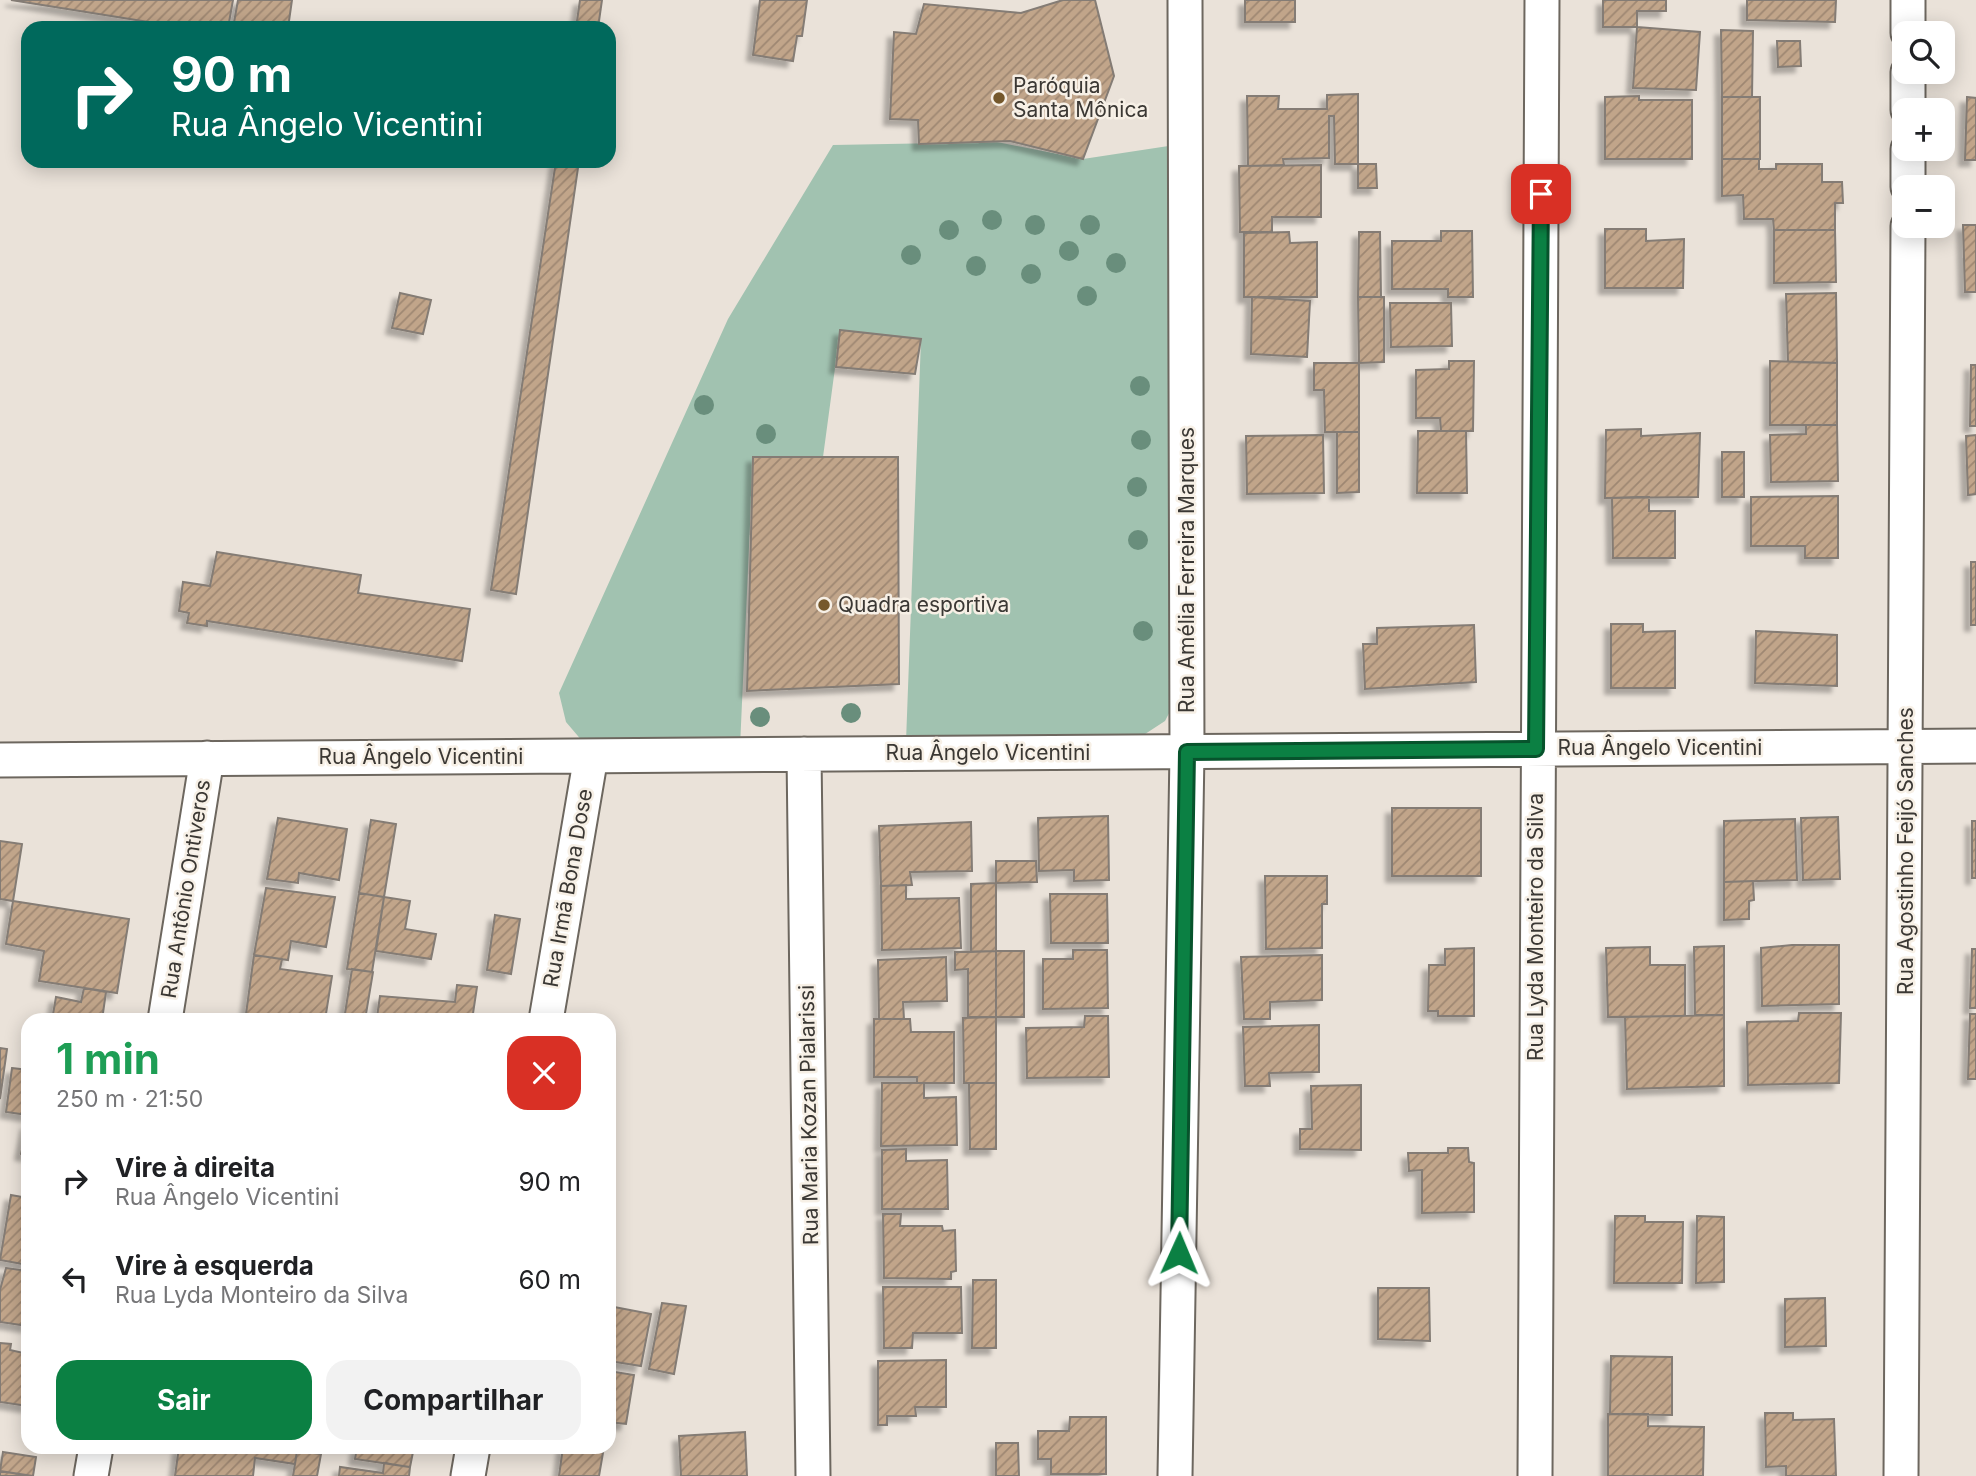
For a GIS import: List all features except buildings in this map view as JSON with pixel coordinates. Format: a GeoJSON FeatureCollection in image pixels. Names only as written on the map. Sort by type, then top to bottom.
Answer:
{"type":"FeatureCollection","features":[{"type":"Feature","properties":{"kind":"street","name":"Rua Amélia Ferreira Marques"},"geometry":{"type":"LineString","coordinates":[[1175,1476],[1187,752],[1185,0]]}},
{"type":"Feature","properties":{"kind":"street","name":"Rua Lyda Monteiro da Silva"},"geometry":{"type":"LineString","coordinates":[[1535,1476],[1536,749],[1542,0]]}},
{"type":"Feature","properties":{"kind":"street"},"geometry":{"type":"LineString","coordinates":[[1908,0],[1908,21]]}},
{"type":"Feature","properties":{"kind":"street","name":"Rua Agostinho Feijó Sanches"},"geometry":{"type":"LineString","coordinates":[[1901,1476],[1908,238]]}},
{"type":"Feature","properties":{"kind":"street","name":"Rua Ângelo Vicentini"},"geometry":{"type":"LineString","coordinates":[[0,760],[1976,746]]}},
{"type":"Feature","properties":{"kind":"street","name":"Rua Maria Kozan Pialarissi"},"geometry":{"type":"LineString","coordinates":[[804,754],[813,1476]]}},
{"type":"Feature","properties":{"kind":"street","name":"Rua Irmã Bona Dose"},"geometry":{"type":"LineString","coordinates":[[546,1013],[590,756]]}},
{"type":"Feature","properties":{"kind":"street","name":"Rua Antônio Ontiveros"},"geometry":{"type":"LineString","coordinates":[[166,1013],[207,758]]}},
{"type":"Feature","properties":{"kind":"street"},"geometry":{"type":"LineString","coordinates":[[91,1476],[95,1454]]}},
{"type":"Feature","properties":{"kind":"street"},"geometry":{"type":"LineString","coordinates":[[468,1476],[472,1454]]}},
{"type":"Feature","properties":{"kind":"green space"},"geometry":{"type":"Polygon","coordinates":[[[997,142],[1083,159],[1175,145],[1179,694],[1165,721],[1142,736],[906,742],[921,339],[840,331],[823,457],[753,458],[740,747],[589,749],[566,722],[559,693],[728,319],[833,145],[997,142]]]}},
{"type":"Feature","properties":{"kind":"place","name":"Paróquia Santa Mônica"},"geometry":{"type":"Point","coordinates":[999,98]}},
{"type":"Feature","properties":{"kind":"place","name":"Quadra esportiva"},"geometry":{"type":"Point","coordinates":[824,605]}},
{"type":"Feature","properties":{"kind":"route"},"geometry":{"type":"LineString","coordinates":[[1179,1253],[1187,752],[1536,749],[1541,194]]}}]}
